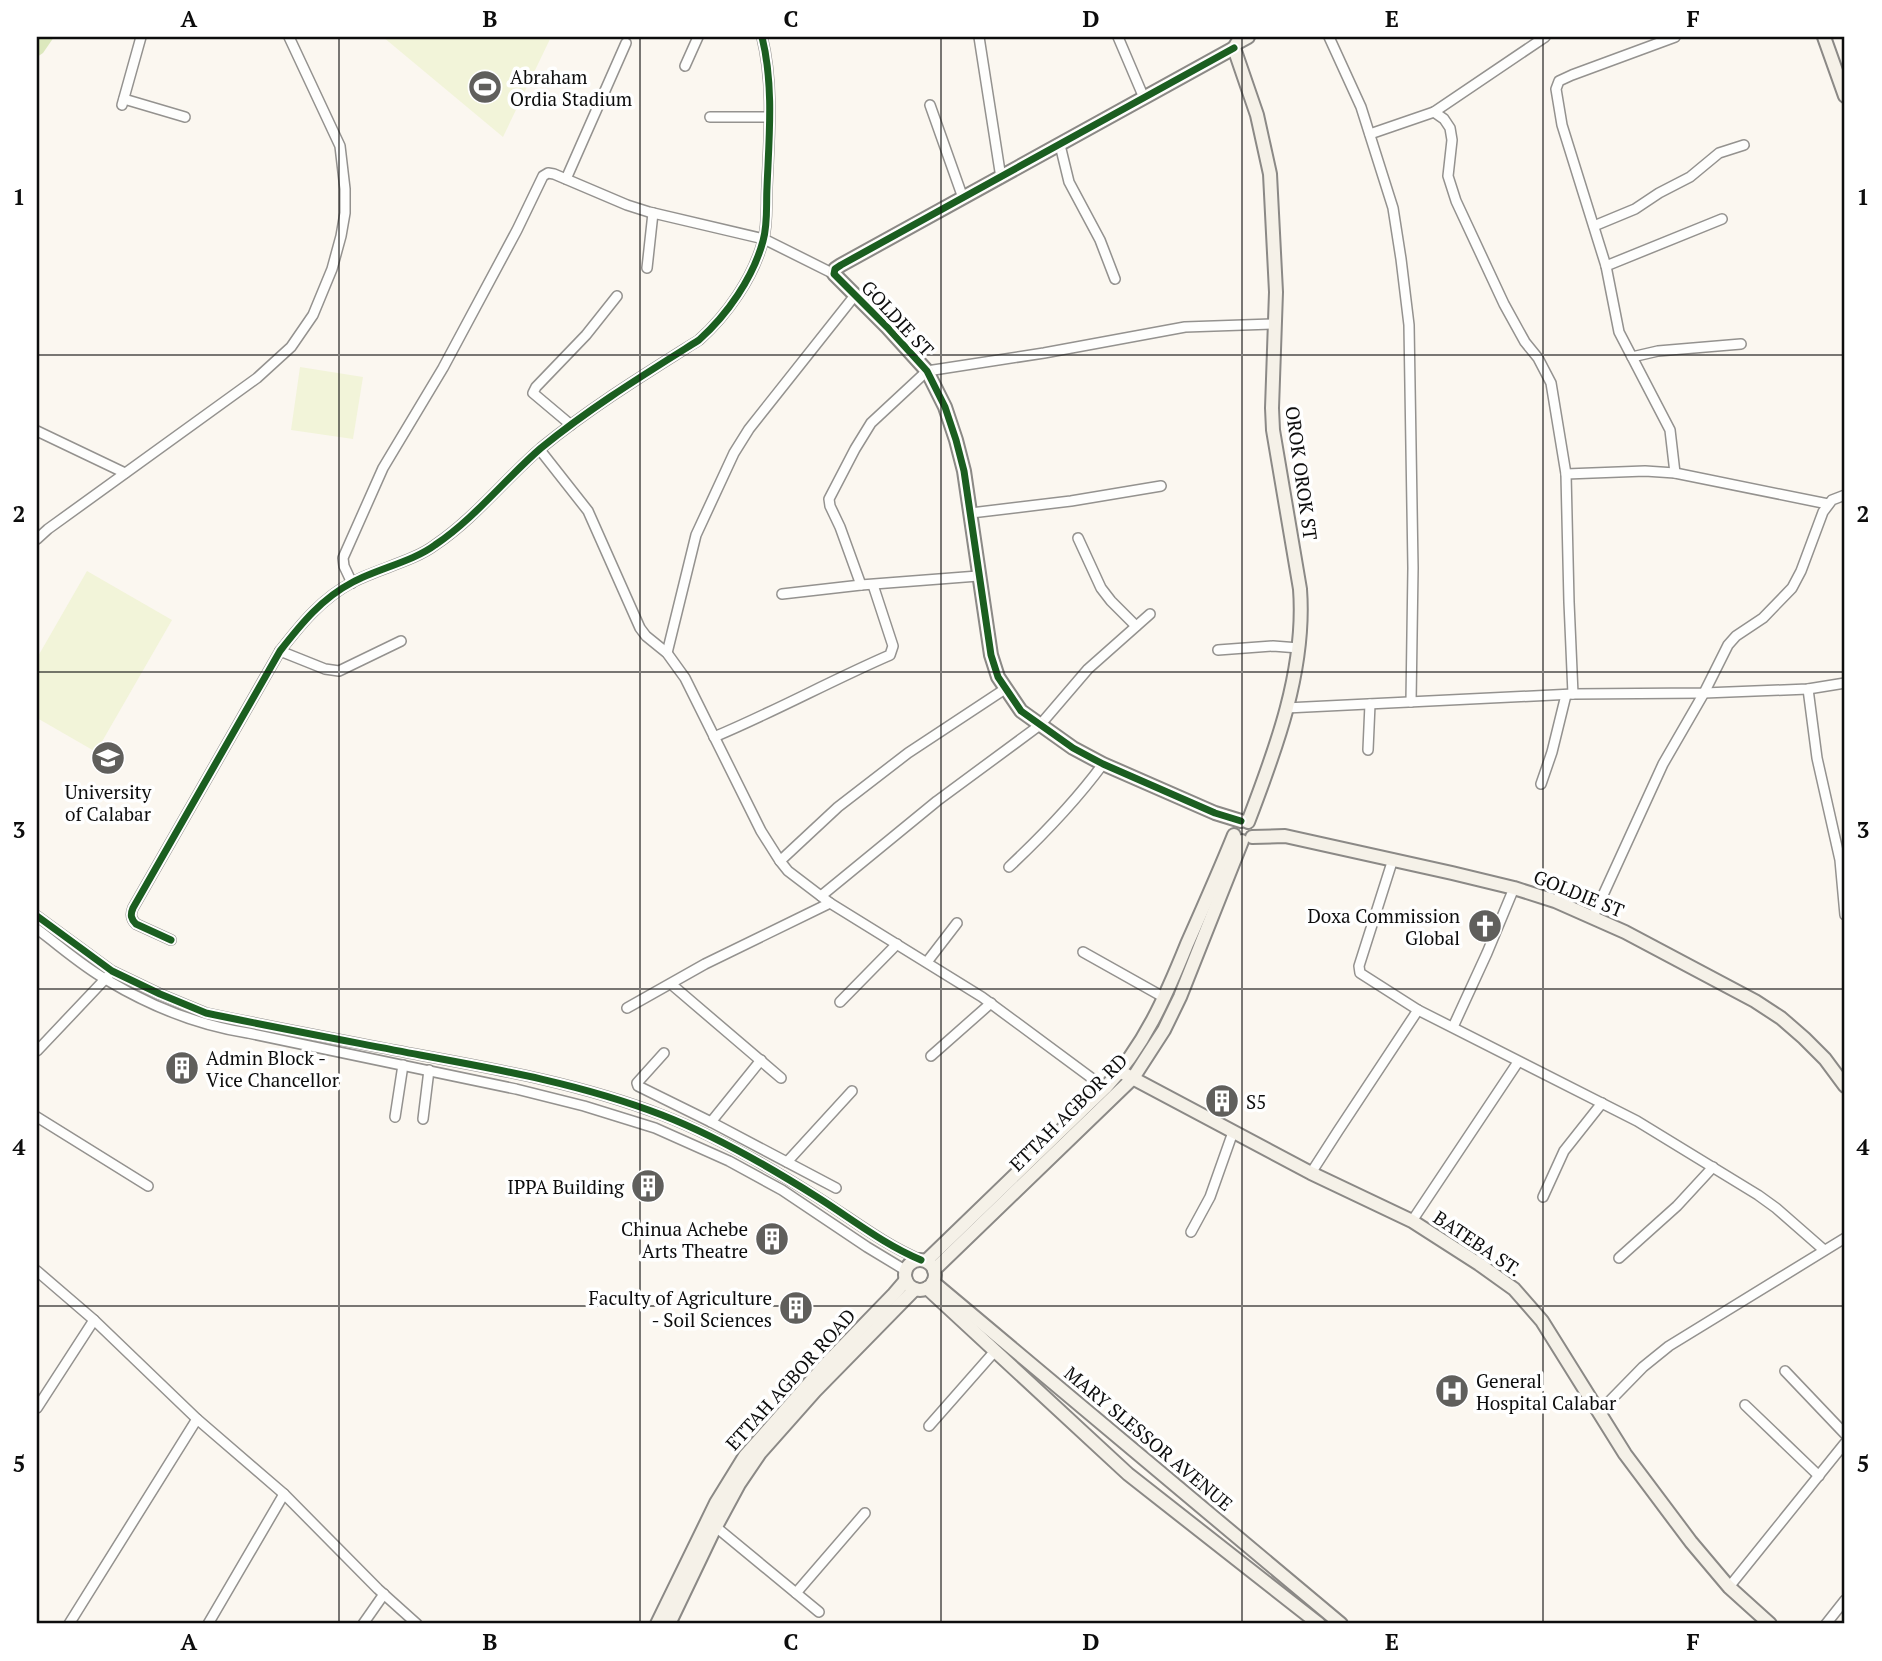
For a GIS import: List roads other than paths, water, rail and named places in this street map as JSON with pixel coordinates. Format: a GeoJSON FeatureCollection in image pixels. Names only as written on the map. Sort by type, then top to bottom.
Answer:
{"type":"FeatureCollection","features":[{"type":"Feature","properties":{"kind":"main road"},"geometry":{"type":"LineString","coordinates":[[1824,37],[1845,96]]}},
{"type":"Feature","properties":{"kind":"main road","name":"GOLDIE ST"},"geometry":{"type":"LineString","coordinates":[[1239,41],[1144,99],[835,269],[834,274],[927,371],[945,407],[964,471],[991,655],[998,677],[1021,711],[1073,748],[1215,813],[1243,830],[1393,859],[1514,888],[1593,917],[1682,961],[1781,1018],[1825,1059],[1845,1086]]}},
{"type":"Feature","properties":{"kind":"main road","name":"OROK OROK ST"},"geometry":{"type":"LineString","coordinates":[[1239,41],[1270,174],[1276,292],[1273,430],[1302,614],[1299,648],[1286,708],[1264,778],[1243,830]]}},
{"type":"Feature","properties":{"kind":"main road","name":"ETTAH AGBOR RD"},"geometry":{"type":"LineString","coordinates":[[921,1275],[1121,1072],[1165,998],[1243,830]]}},
{"type":"Feature","properties":{"kind":"main road","name":"ETTAH AGBOR RD"},"geometry":{"type":"LineString","coordinates":[[921,1275],[1133,1078],[1164,1030],[1180,997],[1243,830]]}},
{"type":"Feature","properties":{"kind":"main road","name":"BATEBA ST."},"geometry":{"type":"LineString","coordinates":[[1121,1072],[1311,1173],[1412,1221],[1500,1278],[1524,1299],[1542,1321],[1639,1474],[1691,1542],[1729,1587],[1770,1624]]}},
{"type":"Feature","properties":{"kind":"main road","name":"MARY SLESSOR AVENUE"},"geometry":{"type":"LineString","coordinates":[[921,1275],[995,1351],[1128,1474],[1319,1624]]}},
{"type":"Feature","properties":{"kind":"main road","name":"MARY SLESSOR AVENUE"},"geometry":{"type":"LineString","coordinates":[[921,1275],[1341,1624]]}},
{"type":"Feature","properties":{"kind":"main road","name":"ETTAH AGBOR ROAD"},"geometry":{"type":"LineString","coordinates":[[669,1624],[739,1484],[770,1441],[921,1275]]}},
{"type":"Feature","properties":{"kind":"main road","name":"ETTAH AGBOR ROAD"},"geometry":{"type":"LineString","coordinates":[[657,1624],[716,1503],[745,1456],[827,1363],[894,1294],[921,1275]]}},
{"type":"Feature","properties":{"kind":"street"},"geometry":{"type":"LineString","coordinates":[[141,37],[123,102],[185,117]]}},
{"type":"Feature","properties":{"kind":"street"},"geometry":{"type":"LineString","coordinates":[[37,539],[257,378],[291,347],[313,315],[332,269],[345,213],[345,189],[340,146],[289,37]]}},
{"type":"Feature","properties":{"kind":"street"},"geometry":{"type":"LineString","coordinates":[[685,66],[698,37]]}},
{"type":"Feature","properties":{"kind":"street"},"geometry":{"type":"LineString","coordinates":[[171,940],[136,925],[132,920],[133,908],[280,651],[306,618],[325,600],[352,583],[433,548],[540,450],[592,408],[699,340],[715,326],[732,303],[764,240],[769,74],[762,37]]}},
{"type":"Feature","properties":{"kind":"street"},"geometry":{"type":"LineString","coordinates":[[979,37],[1001,178]]}},
{"type":"Feature","properties":{"kind":"street"},"geometry":{"type":"LineString","coordinates":[[1118,37],[1144,99]]}},
{"type":"Feature","properties":{"kind":"street"},"geometry":{"type":"LineString","coordinates":[[1329,37],[1361,107],[1393,208],[1409,325],[1413,568],[1411,702]]}},
{"type":"Feature","properties":{"kind":"street"},"geometry":{"type":"LineString","coordinates":[[1370,134],[1434,112],[1545,37]]}},
{"type":"Feature","properties":{"kind":"street"},"geometry":{"type":"LineString","coordinates":[[1675,37],[1572,75],[1559,81],[1557,85],[1562,125],[1606,266],[1617,325],[1670,430],[1675,472]]}},
{"type":"Feature","properties":{"kind":"street"},"geometry":{"type":"LineString","coordinates":[[566,179],[626,43]]}},
{"type":"Feature","properties":{"kind":"street"},"geometry":{"type":"LineString","coordinates":[[930,105],[963,198]]}},
{"type":"Feature","properties":{"kind":"street"},"geometry":{"type":"LineString","coordinates":[[1434,112],[1444,119],[1450,128],[1452,140],[1448,176],[1456,201],[1509,313],[1551,383],[1566,474],[1570,694],[1541,784]]}},
{"type":"Feature","properties":{"kind":"street"},"geometry":{"type":"LineString","coordinates":[[710,117],[769,117]]}},
{"type":"Feature","properties":{"kind":"street"},"geometry":{"type":"LineString","coordinates":[[1060,145],[1069,182],[1100,240],[1115,279]]}},
{"type":"Feature","properties":{"kind":"street"},"geometry":{"type":"LineString","coordinates":[[1594,226],[1635,209],[1690,177],[1719,153],[1744,145]]}},
{"type":"Feature","properties":{"kind":"street"},"geometry":{"type":"LineString","coordinates":[[352,583],[343,558],[383,468],[443,368],[543,176],[554,174],[627,205],[764,240],[834,274]]}},
{"type":"Feature","properties":{"kind":"street"},"geometry":{"type":"LineString","coordinates":[[647,268],[653,213]]}},
{"type":"Feature","properties":{"kind":"street"},"geometry":{"type":"LineString","coordinates":[[1606,266],[1722,219]]}},
{"type":"Feature","properties":{"kind":"street"},"geometry":{"type":"LineString","coordinates":[[667,653],[696,535],[734,453],[749,429],[856,294]]}},
{"type":"Feature","properties":{"kind":"street"},"geometry":{"type":"LineString","coordinates":[[571,425],[533,393],[617,296]]}},
{"type":"Feature","properties":{"kind":"street"},"geometry":{"type":"LineString","coordinates":[[861,585],[829,499],[872,423],[927,371],[1185,327],[1275,324]]}},
{"type":"Feature","properties":{"kind":"street"},"geometry":{"type":"LineString","coordinates":[[1632,357],[1658,351],[1741,344]]}},
{"type":"Feature","properties":{"kind":"street"},"geometry":{"type":"LineString","coordinates":[[37,431],[125,473]]}},
{"type":"Feature","properties":{"kind":"street"},"geometry":{"type":"LineString","coordinates":[[540,450],[588,511],[640,628],[667,653],[685,678],[761,831],[788,871],[830,903],[991,1003],[1105,1088]]}},
{"type":"Feature","properties":{"kind":"street"},"geometry":{"type":"LineString","coordinates":[[1566,474],[1675,472],[1828,504]]}},
{"type":"Feature","properties":{"kind":"street"},"geometry":{"type":"LineString","coordinates":[[971,513],[1071,501],[1161,486]]}},
{"type":"Feature","properties":{"kind":"street"},"geometry":{"type":"LineString","coordinates":[[1593,917],[1663,764],[1728,645],[1735,636],[1763,618],[1792,588],[1823,512],[1832,500],[1845,495]]}},
{"type":"Feature","properties":{"kind":"street"},"geometry":{"type":"LineString","coordinates":[[1078,538],[1101,588],[1136,626]]}},
{"type":"Feature","properties":{"kind":"street"},"geometry":{"type":"LineString","coordinates":[[782,594],[978,576]]}},
{"type":"Feature","properties":{"kind":"street"},"geometry":{"type":"LineString","coordinates":[[714,737],[761,718],[833,680],[890,655],[893,646],[873,585]]}},
{"type":"Feature","properties":{"kind":"street"},"geometry":{"type":"LineString","coordinates":[[821,896],[937,801],[1040,725],[1088,669],[1150,614]]}},
{"type":"Feature","properties":{"kind":"street"},"geometry":{"type":"LineString","coordinates":[[280,651],[325,669],[339,671],[401,640]]}},
{"type":"Feature","properties":{"kind":"street"},"geometry":{"type":"LineString","coordinates":[[1218,650],[1273,646],[1299,648]]}},
{"type":"Feature","properties":{"kind":"street"},"geometry":{"type":"LineString","coordinates":[[1286,708],[1570,694],[1808,689],[1845,683]]}},
{"type":"Feature","properties":{"kind":"street"},"geometry":{"type":"LineString","coordinates":[[780,861],[838,807],[908,753],[1005,689]]}},
{"type":"Feature","properties":{"kind":"street"},"geometry":{"type":"LineString","coordinates":[[1808,689],[1817,758],[1840,860],[1845,915]]}},
{"type":"Feature","properties":{"kind":"street"},"geometry":{"type":"LineString","coordinates":[[1368,750],[1370,704]]}},
{"type":"Feature","properties":{"kind":"street"},"geometry":{"type":"LineString","coordinates":[[1009,867],[1050,829],[1080,796],[1103,764]]}},
{"type":"Feature","properties":{"kind":"street"},"geometry":{"type":"LineString","coordinates":[[1393,859],[1360,973],[1418,1010],[1637,1121],[1766,1200],[1824,1250]]}},
{"type":"Feature","properties":{"kind":"street"},"geometry":{"type":"LineString","coordinates":[[1453,1027],[1514,888]]}},
{"type":"Feature","properties":{"kind":"street"},"geometry":{"type":"LineString","coordinates":[[627,1008],[705,964],[830,903]]}},
{"type":"Feature","properties":{"kind":"street"},"geometry":{"type":"LineString","coordinates":[[37,916],[112,971],[160,995],[206,1013],[534,1076],[606,1095],[662,1115],[744,1154],[817,1197],[899,1250],[921,1275]]}},
{"type":"Feature","properties":{"kind":"street"},"geometry":{"type":"LineString","coordinates":[[927,962],[957,923]]}},
{"type":"Feature","properties":{"kind":"street"},"geometry":{"type":"LineString","coordinates":[[37,929],[105,979],[187,1020],[218,1029],[429,1070],[560,1099],[634,1121],[695,1145],[782,1190],[867,1247],[921,1275]]}},
{"type":"Feature","properties":{"kind":"street"},"geometry":{"type":"LineString","coordinates":[[840,1002],[897,944]]}},
{"type":"Feature","properties":{"kind":"street"},"geometry":{"type":"LineString","coordinates":[[1083,952],[1165,998]]}},
{"type":"Feature","properties":{"kind":"street"},"geometry":{"type":"LineString","coordinates":[[37,1051],[112,971]]}},
{"type":"Feature","properties":{"kind":"street"},"geometry":{"type":"LineString","coordinates":[[671,984],[782,1078]]}},
{"type":"Feature","properties":{"kind":"street"},"geometry":{"type":"LineString","coordinates":[[931,1056],[991,1003]]}},
{"type":"Feature","properties":{"kind":"street"},"geometry":{"type":"LineString","coordinates":[[1311,1173],[1418,1010]]}},
{"type":"Feature","properties":{"kind":"street"},"geometry":{"type":"LineString","coordinates":[[664,1053],[637,1083],[638,1086],[836,1188]]}},
{"type":"Feature","properties":{"kind":"street"},"geometry":{"type":"LineString","coordinates":[[711,1122],[761,1060]]}},
{"type":"Feature","properties":{"kind":"street"},"geometry":{"type":"LineString","coordinates":[[1412,1221],[1518,1062]]}},
{"type":"Feature","properties":{"kind":"street"},"geometry":{"type":"LineString","coordinates":[[395,1117],[403,1065]]}},
{"type":"Feature","properties":{"kind":"street"},"geometry":{"type":"LineString","coordinates":[[423,1119],[429,1070]]}},
{"type":"Feature","properties":{"kind":"street"},"geometry":{"type":"LineString","coordinates":[[788,1162],[852,1091]]}},
{"type":"Feature","properties":{"kind":"street"},"geometry":{"type":"LineString","coordinates":[[1543,1197],[1564,1151],[1602,1102]]}},
{"type":"Feature","properties":{"kind":"street"},"geometry":{"type":"LineString","coordinates":[[37,1116],[148,1186]]}},
{"type":"Feature","properties":{"kind":"street"},"geometry":{"type":"LineString","coordinates":[[1191,1232],[1210,1196],[1233,1132]]}},
{"type":"Feature","properties":{"kind":"street"},"geometry":{"type":"LineString","coordinates":[[1619,1258],[1677,1206],[1713,1167]]}},
{"type":"Feature","properties":{"kind":"street"},"geometry":{"type":"LineString","coordinates":[[1599,1412],[1635,1374],[1669,1346],[1845,1238]]}},
{"type":"Feature","properties":{"kind":"street"},"geometry":{"type":"LineString","coordinates":[[37,1272],[94,1320],[197,1419],[284,1494],[417,1624]]}},
{"type":"Feature","properties":{"kind":"street"},"geometry":{"type":"LineString","coordinates":[[37,1408],[94,1320]]}},
{"type":"Feature","properties":{"kind":"street"},"geometry":{"type":"LineString","coordinates":[[929,1426],[995,1351]]}},
{"type":"Feature","properties":{"kind":"street"},"geometry":{"type":"LineString","coordinates":[[1785,1371],[1845,1434]]}},
{"type":"Feature","properties":{"kind":"street"},"geometry":{"type":"LineString","coordinates":[[1745,1405],[1819,1476]]}},
{"type":"Feature","properties":{"kind":"street"},"geometry":{"type":"LineString","coordinates":[[69,1624],[197,1419]]}},
{"type":"Feature","properties":{"kind":"street"},"geometry":{"type":"LineString","coordinates":[[1729,1587],[1845,1443]]}},
{"type":"Feature","properties":{"kind":"street"},"geometry":{"type":"LineString","coordinates":[[208,1624],[284,1494]]}},
{"type":"Feature","properties":{"kind":"street"},"geometry":{"type":"LineString","coordinates":[[796,1593],[865,1513]]}},
{"type":"Feature","properties":{"kind":"street"},"geometry":{"type":"LineString","coordinates":[[716,1527],[819,1612]]}},
{"type":"Feature","properties":{"kind":"street"},"geometry":{"type":"LineString","coordinates":[[363,1624],[384,1594]]}},
{"type":"Feature","properties":{"kind":"street"},"geometry":{"type":"LineString","coordinates":[[1826,1624],[1845,1600]]}},
{"type":"Feature","properties":{"kind":"place","name":"Abraham Ordia Stadium"},"geometry":{"type":"Point","coordinates":[485,87]}},
{"type":"Feature","properties":{"kind":"place","name":"University of Calabar"},"geometry":{"type":"Point","coordinates":[108,758]}},
{"type":"Feature","properties":{"kind":"place","name":"Doxa Commission Global"},"geometry":{"type":"Point","coordinates":[1485,926]}},
{"type":"Feature","properties":{"kind":"place","name":"Admin Block - Vice Chancellor"},"geometry":{"type":"Point","coordinates":[182,1068]}},
{"type":"Feature","properties":{"kind":"place","name":"S5"},"geometry":{"type":"Point","coordinates":[1222,1101]}},
{"type":"Feature","properties":{"kind":"place","name":"IPPA Building"},"geometry":{"type":"Point","coordinates":[648,1186]}},
{"type":"Feature","properties":{"kind":"place","name":"Chinua Achebe Arts Theatre"},"geometry":{"type":"Point","coordinates":[772,1239]}},
{"type":"Feature","properties":{"kind":"place","name":"Faculty of Agriculture - Soil Sciences"},"geometry":{"type":"Point","coordinates":[796,1308]}},
{"type":"Feature","properties":{"kind":"place","name":"General Hospital Calabar"},"geometry":{"type":"Point","coordinates":[1452,1391]}}]}
